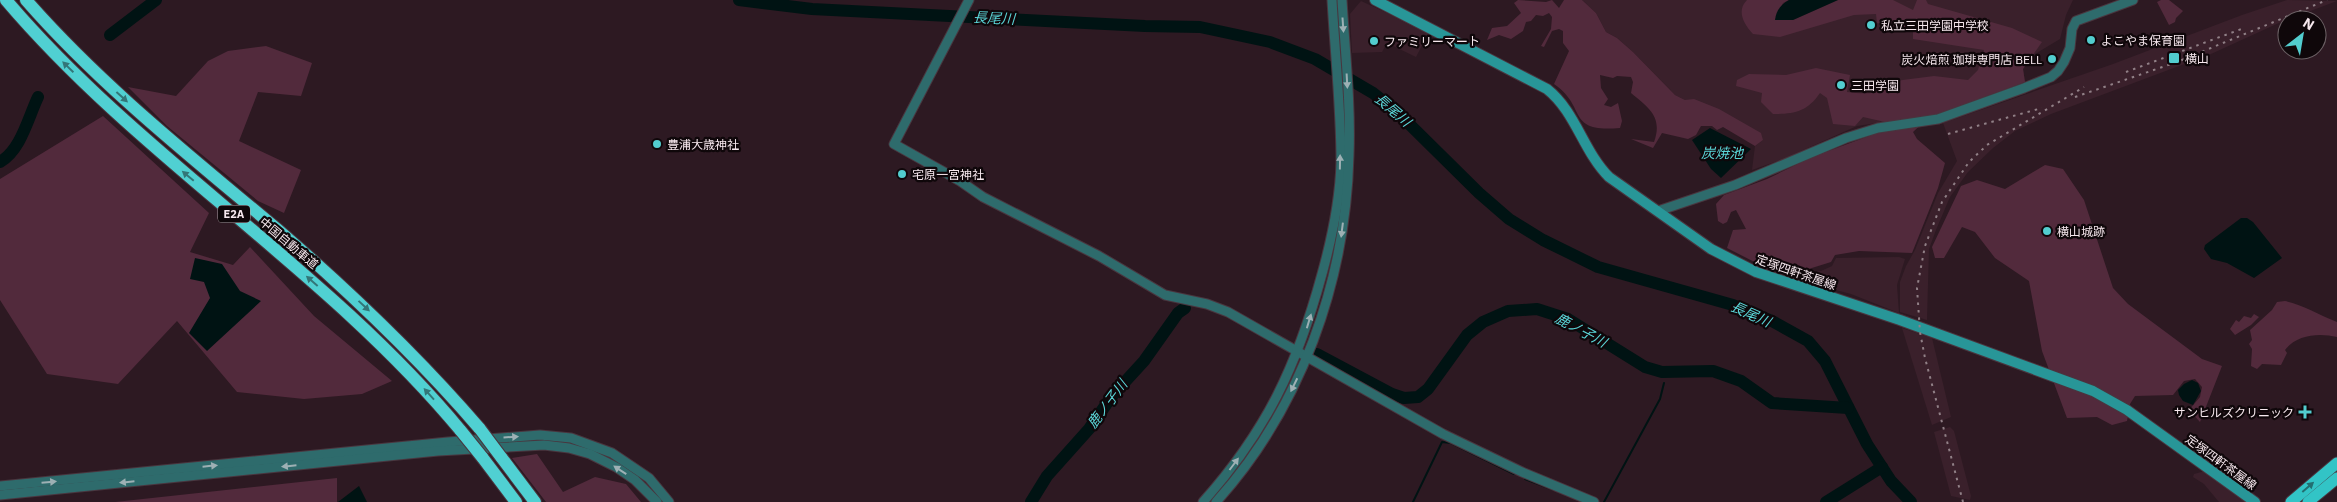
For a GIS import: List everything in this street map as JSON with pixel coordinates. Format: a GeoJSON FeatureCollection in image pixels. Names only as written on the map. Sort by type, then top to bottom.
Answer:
{"type":"FeatureCollection","features":[{"type":"Feature","properties":{"kind":"highway","name":"中国自動車道"},"geometry":{"type":"LineString","coordinates":[[6,0],[61,60],[132,128],[348,312],[413,376],[461,431],[516,502]]}},
{"type":"Feature","properties":{"kind":"highway","name":"中国自動車道"},"geometry":{"type":"LineString","coordinates":[[26,0],[71,48],[123,98],[318,265],[383,324],[430,372],[480,429],[535,502]]}},
{"type":"Feature","properties":{"kind":"highway"},"geometry":{"type":"LineString","coordinates":[[2291,502],[2337,463]]}},
{"type":"Feature","properties":{"kind":"highway"},"geometry":{"type":"LineString","coordinates":[[2308,502],[2337,478]]}},
{"type":"Feature","properties":{"kind":"main road","name":"定塚四軒茶屋線"},"geometry":{"type":"LineString","coordinates":[[1375,0],[1547,89],[1565,106],[1603,171],[1617,183],[1711,249],[1756,272],[1900,320],[2068,381],[2106,397],[2182,448],[2255,502]]}},
{"type":"Feature","properties":{"kind":"street"},"geometry":{"type":"LineString","coordinates":[[1203,502],[1232,468],[1266,418],[1298,352],[1314,303],[1333,229],[1340,163],[1339,106],[1332,0]]}},
{"type":"Feature","properties":{"kind":"street"},"geometry":{"type":"LineString","coordinates":[[1216,502],[1265,437],[1307,357],[1324,309],[1341,242],[1349,158],[1349,112],[1342,0]]}},
{"type":"Feature","properties":{"kind":"street"},"geometry":{"type":"LineString","coordinates":[[1658,212],[1735,185],[1846,138],[1878,128],[1938,119],[2024,88],[2058,71],[2068,54],[2072,29],[2076,21],[2132,0]]}},
{"type":"Feature","properties":{"kind":"street"},"geometry":{"type":"LineString","coordinates":[[968,1],[894,144],[960,181],[983,198],[1100,256],[1165,296],[1207,304],[1228,312],[1443,434],[1507,465],[1594,502]]}},
{"type":"Feature","properties":{"kind":"street"},"geometry":{"type":"LineString","coordinates":[[0,486],[456,441],[540,435],[571,438],[612,453],[649,478],[670,502]]}},
{"type":"Feature","properties":{"kind":"street"},"geometry":{"type":"LineString","coordinates":[[0,495],[438,451],[544,445],[569,448],[590,454],[616,467],[635,480],[657,502]]}},
{"type":"Feature","properties":{"kind":"shaded area"},"geometry":{"type":"Polygon","coordinates":[[[1518,0],[1546,2],[1552,0],[1559,8],[1564,0],[1582,0],[1596,13],[1606,32],[1617,38],[1633,52],[1675,95],[1685,100],[1694,99],[1719,109],[1761,133],[1763,140],[1755,146],[1723,127],[1717,130],[1712,126],[1701,126],[1696,135],[1688,139],[1662,133],[1653,148],[1631,139],[1654,142],[1657,126],[1653,114],[1631,93],[1633,82],[1631,77],[1617,76],[1613,78],[1600,75],[1601,88],[1608,99],[1604,105],[1611,107],[1618,103],[1622,121],[1620,128],[1591,126],[1584,122],[1571,101],[1554,84],[1569,51],[1563,43],[1563,31],[1559,29],[1552,31],[1544,47],[1541,46],[1551,29],[1552,17],[1549,13],[1543,16],[1536,15],[1531,21],[1526,22],[1523,31],[1511,39],[1499,35],[1487,40],[1492,28],[1507,26],[1521,13],[1514,3],[1518,0]]]}},
{"type":"Feature","properties":{"kind":"shaded area","name":"三田学園"},"geometry":{"type":"Polygon","coordinates":[[[1582,0],[2073,0],[2066,15],[2060,39],[2035,54],[2023,69],[2025,82],[1929,117],[1857,126],[1781,160],[1752,170],[1755,146],[1763,140],[1675,95],[1633,52],[1617,38],[1606,32],[1596,13],[1582,0]]]}},
{"type":"Feature","properties":{"kind":"shaded area"},"geometry":{"type":"Polygon","coordinates":[[[1747,0],[1789,0],[1783,3],[1775,20],[1793,20],[1838,0],[1893,0],[1913,10],[1917,0],[1926,0],[1928,4],[2012,28],[2042,42],[2023,69],[2025,82],[1929,117],[1913,132],[1917,139],[1945,163],[1938,188],[1912,253],[1859,251],[1835,255],[1831,262],[1799,272],[1780,275],[1727,248],[1733,230],[1746,229],[1736,210],[1731,212],[1727,222],[1723,224],[1718,221],[1716,204],[1724,195],[1767,179],[1812,157],[1880,132],[1885,122],[1863,117],[1855,126],[1833,124],[1827,98],[1820,93],[1800,111],[1773,114],[1761,102],[1762,93],[1736,86],[1737,80],[1749,74],[1786,75],[1816,68],[1850,75],[1847,92],[1873,93],[1885,89],[1895,81],[1934,76],[1968,80],[1978,70],[1984,50],[1913,39],[1913,32],[1877,23],[1876,14],[1854,15],[1780,37],[1753,34],[1742,17],[1742,9],[1747,0]]]}},
{"type":"Feature","properties":{"kind":"shaded area"},"geometry":{"type":"Polygon","coordinates":[[[2169,0],[2183,11],[2176,18],[2175,22],[2169,25],[2157,2],[2169,0]]]}},
{"type":"Feature","properties":{"kind":"shaded area"},"geometry":{"type":"Polygon","coordinates":[[[2287,0],[2337,1],[2313,10],[2277,10],[2277,24],[2211,54],[2051,114],[2015,131],[1993,148],[1968,172],[1950,197],[1929,249],[1927,320],[1900,312],[1900,282],[1906,266],[1915,250],[1938,193],[1957,161],[1943,123],[2113,64],[2287,0]]]}},
{"type":"Feature","properties":{"kind":"shaded area"},"geometry":{"type":"Polygon","coordinates":[[[1361,1],[1429,32],[1416,57],[1387,43],[1382,52],[1352,53],[1350,14],[1361,1]]]}},
{"type":"Feature","properties":{"kind":"shaded area"},"geometry":{"type":"Polygon","coordinates":[[[266,46],[312,63],[301,96],[258,92],[239,141],[301,170],[284,213],[258,201],[167,126],[128,87],[176,96],[208,61],[228,51],[266,46]]]}},
{"type":"Feature","properties":{"kind":"shaded area"},"geometry":{"type":"Polygon","coordinates":[[[103,116],[209,213],[190,252],[233,265],[250,247],[314,316],[392,381],[362,394],[304,399],[237,392],[177,321],[118,384],[47,374],[0,300],[0,179],[103,116]]]}},
{"type":"Feature","properties":{"kind":"shaded area"},"geometry":{"type":"Polygon","coordinates":[[[2045,165],[2063,169],[2084,200],[2113,288],[2128,304],[2202,359],[2222,366],[2200,422],[2189,410],[2200,397],[2202,387],[2195,379],[2184,381],[2173,395],[2135,396],[2130,404],[2127,421],[2112,425],[2097,417],[2067,418],[2042,351],[2029,281],[1995,258],[1975,232],[1962,227],[1944,258],[1935,258],[1932,247],[1961,186],[1977,180],[2005,189],[2045,165]]]}},
{"type":"Feature","properties":{"kind":"shaded area"},"geometry":{"type":"Polygon","coordinates":[[[1899,257],[1905,259],[1897,285],[1899,313],[1851,294],[1795,279],[1802,273],[1821,271],[1832,266],[1836,258],[1899,257]]]}},
{"type":"Feature","properties":{"kind":"shaded area"},"geometry":{"type":"Polygon","coordinates":[[[2285,301],[2337,322],[2337,337],[2316,335],[2302,338],[2285,350],[2287,353],[2281,365],[2262,364],[2257,369],[2251,366],[2252,349],[2249,344],[2252,340],[2250,330],[2272,310],[2277,302],[2285,301]]]}},
{"type":"Feature","properties":{"kind":"shaded area"},"geometry":{"type":"Polygon","coordinates":[[[2254,314],[2259,317],[2251,325],[2235,335],[2230,329],[2236,320],[2239,322],[2244,316],[2251,318],[2254,314]]]}},
{"type":"Feature","properties":{"kind":"shaded area"},"geometry":{"type":"Polygon","coordinates":[[[1902,328],[1932,338],[1951,417],[1932,425],[1902,328]]]}},
{"type":"Feature","properties":{"kind":"shaded area"},"geometry":{"type":"Polygon","coordinates":[[[1950,427],[1954,431],[1971,496],[1970,500],[1951,496],[1934,432],[1950,427]]]}},
{"type":"Feature","properties":{"kind":"shaded area"},"geometry":{"type":"Polygon","coordinates":[[[537,454],[563,492],[595,477],[626,484],[641,502],[546,502],[512,458],[537,454]]]}},
{"type":"Feature","properties":{"kind":"shaded area"},"geometry":{"type":"Polygon","coordinates":[[[2205,471],[2248,502],[2219,502],[2204,484],[2193,477],[2194,474],[2205,471]]]}},
{"type":"Feature","properties":{"kind":"shaded area"},"geometry":{"type":"Polygon","coordinates":[[[337,478],[337,502],[115,502],[337,478]]]}},
{"type":"Feature","properties":{"kind":"water"},"geometry":{"type":"Polygon","coordinates":[[[1789,0],[1838,0],[1793,20],[1775,20],[1779,8],[1789,0]]]}},
{"type":"Feature","properties":{"kind":"water","name":"炭焼池"},"geometry":{"type":"Polygon","coordinates":[[[1710,128],[1751,149],[1721,178],[1711,169],[1692,140],[1710,128]]]}},
{"type":"Feature","properties":{"kind":"water"},"geometry":{"type":"Polygon","coordinates":[[[2241,218],[2247,218],[2253,222],[2282,258],[2254,278],[2227,263],[2211,259],[2204,249],[2205,245],[2241,218]]]}},
{"type":"Feature","properties":{"kind":"water"},"geometry":{"type":"Polygon","coordinates":[[[195,258],[222,264],[240,291],[261,301],[207,351],[189,333],[210,298],[204,282],[190,279],[195,258]]]}},
{"type":"Feature","properties":{"kind":"water"},"geometry":{"type":"Polygon","coordinates":[[[2192,380],[2198,383],[2201,391],[2193,405],[2183,401],[2178,390],[2192,380]]]}},
{"type":"Feature","properties":{"kind":"water"},"geometry":{"type":"Polygon","coordinates":[[[359,486],[367,502],[338,502],[359,486]]]}},
{"type":"Feature","properties":{"kind":"waterway"},"geometry":{"type":"LineString","coordinates":[[110,35],[156,0]]}},
{"type":"Feature","properties":{"kind":"waterway","name":"長尾川"},"geometry":{"type":"LineString","coordinates":[[739,0],[812,9],[1145,26],[1200,27],[1270,42],[1315,59],[1373,93],[1396,111],[1479,193],[1509,219],[1543,240],[1598,267],[1733,305],[1772,321],[1808,341],[1825,361],[1867,444],[1891,481],[1911,502]]}},
{"type":"Feature","properties":{"kind":"waterway"},"geometry":{"type":"LineString","coordinates":[[0,162],[7,157],[19,142],[38,97]]}},
{"type":"Feature","properties":{"kind":"waterway","name":"鹿ノ子川"},"geometry":{"type":"LineString","coordinates":[[1031,502],[1047,476],[1089,429],[1112,396],[1144,361],[1178,313],[1185,308]]}},
{"type":"Feature","properties":{"kind":"waterway","name":"鹿ノ子川"},"geometry":{"type":"LineString","coordinates":[[1317,354],[1392,394],[1404,398],[1418,397],[1428,389],[1467,335],[1483,322],[1508,311],[1537,309],[1568,319],[1645,367],[1662,372],[1713,371],[1741,381],[1772,403],[1848,408]]}},
{"type":"Feature","properties":{"kind":"waterway"},"geometry":{"type":"LineString","coordinates":[[1604,502],[1660,399],[1664,383]]}},
{"type":"Feature","properties":{"kind":"waterway"},"geometry":{"type":"LineString","coordinates":[[1413,502],[1442,442],[1451,443],[1514,474]]}},
{"type":"Feature","properties":{"kind":"waterway"},"geometry":{"type":"LineString","coordinates":[[1826,502],[1882,467]]}},
{"type":"Feature","properties":{"kind":"waterway"},"geometry":{"type":"LineString","coordinates":[[1525,479],[1554,490]]}},
{"type":"Feature","properties":{"kind":"railway"},"geometry":{"type":"LineString","coordinates":[[2075,97],[2177,62],[2327,0]]}},
{"type":"Feature","properties":{"kind":"railway"},"geometry":{"type":"LineString","coordinates":[[2126,72],[2244,28]]}},
{"type":"Feature","properties":{"kind":"railway"},"geometry":{"type":"LineString","coordinates":[[1963,502],[1925,358],[1920,332],[1917,288],[1925,246],[1942,202],[1969,162],[1987,145],[2084,87]]}},
{"type":"Feature","properties":{"kind":"railway"},"geometry":{"type":"LineString","coordinates":[[1948,134],[2042,108]]}},
{"type":"Feature","properties":{"kind":"place","name":"私立三田学園中学校"},"geometry":{"type":"Point","coordinates":[1871,25]}},
{"type":"Feature","properties":{"kind":"place","name":"よこやま保育園"},"geometry":{"type":"Point","coordinates":[2091,40]}},
{"type":"Feature","properties":{"kind":"place","name":"ファミリーマート"},"geometry":{"type":"Point","coordinates":[1374,41]}},
{"type":"Feature","properties":{"kind":"place","name":"横山"},"geometry":{"type":"Point","coordinates":[2174,58]}},
{"type":"Feature","properties":{"kind":"place","name":"炭火焙煎 珈琲専門店 BELL"},"geometry":{"type":"Point","coordinates":[2052,59]}},
{"type":"Feature","properties":{"kind":"place","name":"三田学園"},"geometry":{"type":"Point","coordinates":[1841,85]}},
{"type":"Feature","properties":{"kind":"place","name":"豊浦大歳神社"},"geometry":{"type":"Point","coordinates":[657,144]}},
{"type":"Feature","properties":{"kind":"place","name":"宅原一宮神社"},"geometry":{"type":"Point","coordinates":[902,174]}},
{"type":"Feature","properties":{"kind":"place","name":"横山城跡"},"geometry":{"type":"Point","coordinates":[2047,231]}},
{"type":"Feature","properties":{"kind":"place","name":"サンヒルズクリニック"},"geometry":{"type":"Point","coordinates":[2305,412]}}]}
